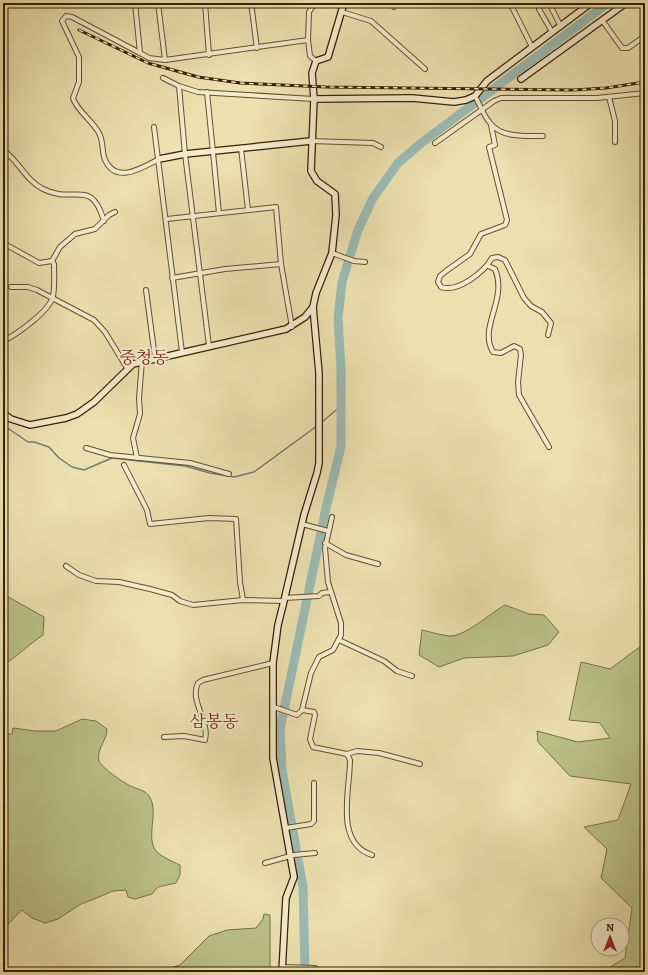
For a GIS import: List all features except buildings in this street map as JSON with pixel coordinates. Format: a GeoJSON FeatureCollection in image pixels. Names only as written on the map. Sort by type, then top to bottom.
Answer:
{"type":"FeatureCollection","features":[{"type":"Feature","properties":{"kind":"main road"},"geometry":{"type":"LineString","coordinates":[[282,970],[286,898],[294,877],[292,855],[273,758],[276,709],[273,663],[278,625],[284,599],[302,524],[318,473],[319,373],[314,307],[316,293],[332,253],[336,200],[335,194],[317,181],[311,171],[311,141],[314,99],[312,71],[316,61],[328,57],[344,3]]}},
{"type":"Feature","properties":{"kind":"main road"},"geometry":{"type":"LineString","coordinates":[[314,99],[412,98],[454,102],[476,98],[487,81],[552,32],[561,27],[591,3]]}},
{"type":"Feature","properties":{"kind":"main road"},"geometry":{"type":"LineString","coordinates":[[520,79],[626,3]]}},
{"type":"Feature","properties":{"kind":"main road"},"geometry":{"type":"LineString","coordinates":[[159,159],[185,154],[311,141]]}},
{"type":"Feature","properties":{"kind":"main road"},"geometry":{"type":"LineString","coordinates":[[3,414],[11,419],[30,425],[66,418],[77,414],[94,402],[127,368],[142,361],[277,332],[292,327],[305,317],[314,307]]}},
{"type":"Feature","properties":{"kind":"street"},"geometry":{"type":"LineString","coordinates":[[135,3],[140,53]]}},
{"type":"Feature","properties":{"kind":"street"},"geometry":{"type":"LineString","coordinates":[[158,3],[165,60]]}},
{"type":"Feature","properties":{"kind":"street"},"geometry":{"type":"LineString","coordinates":[[205,3],[209,55]]}},
{"type":"Feature","properties":{"kind":"street"},"geometry":{"type":"LineString","coordinates":[[251,3],[257,48]]}},
{"type":"Feature","properties":{"kind":"street"},"geometry":{"type":"LineString","coordinates":[[315,3],[309,12],[308,40],[310,56],[316,61]]}},
{"type":"Feature","properties":{"kind":"street"},"geometry":{"type":"LineString","coordinates":[[390,3],[394,7]]}},
{"type":"Feature","properties":{"kind":"street"},"geometry":{"type":"LineString","coordinates":[[510,3],[532,47]]}},
{"type":"Feature","properties":{"kind":"street"},"geometry":{"type":"LineString","coordinates":[[549,3],[561,27]]}},
{"type":"Feature","properties":{"kind":"street"},"geometry":{"type":"LineString","coordinates":[[539,9],[552,32]]}},
{"type":"Feature","properties":{"kind":"street"},"geometry":{"type":"LineString","coordinates":[[342,12],[371,21],[425,69]]}},
{"type":"Feature","properties":{"kind":"street"},"geometry":{"type":"LineString","coordinates":[[159,159],[142,169],[128,173],[115,170],[106,161],[99,133],[73,98],[79,82],[79,57],[62,21],[66,16],[72,17],[149,58],[165,60],[308,40]]}},
{"type":"Feature","properties":{"kind":"street"},"geometry":{"type":"LineString","coordinates":[[602,20],[622,48],[628,48],[645,36]]}},
{"type":"Feature","properties":{"kind":"street"},"geometry":{"type":"LineString","coordinates":[[163,78],[179,86],[198,92],[314,99]]}},
{"type":"Feature","properties":{"kind":"street"},"geometry":{"type":"LineString","coordinates":[[179,86],[185,154],[209,346]]}},
{"type":"Feature","properties":{"kind":"street"},"geometry":{"type":"LineString","coordinates":[[208,92],[219,213]]}},
{"type":"Feature","properties":{"kind":"street"},"geometry":{"type":"LineString","coordinates":[[435,143],[482,108],[501,98],[609,97],[645,93]]}},
{"type":"Feature","properties":{"kind":"street"},"geometry":{"type":"LineString","coordinates":[[609,97],[615,121],[615,142]]}},
{"type":"Feature","properties":{"kind":"street"},"geometry":{"type":"LineString","coordinates":[[476,98],[491,125],[495,145],[489,147],[507,220],[505,225],[481,234],[470,254],[440,276],[438,282],[442,287],[446,288],[456,286],[466,282],[488,266],[492,258],[498,257],[505,260],[524,298],[531,306],[542,312],[551,323],[548,335]]}},
{"type":"Feature","properties":{"kind":"street"},"geometry":{"type":"LineString","coordinates":[[491,125],[507,133],[515,135],[543,136]]}},
{"type":"Feature","properties":{"kind":"street"},"geometry":{"type":"LineString","coordinates":[[154,126],[167,219],[172,278],[182,352]]}},
{"type":"Feature","properties":{"kind":"street"},"geometry":{"type":"LineString","coordinates":[[311,141],[373,143],[381,147]]}},
{"type":"Feature","properties":{"kind":"street"},"geometry":{"type":"LineString","coordinates":[[241,148],[248,210]]}},
{"type":"Feature","properties":{"kind":"street"},"geometry":{"type":"LineString","coordinates":[[3,150],[14,158],[29,180],[45,190],[64,196],[82,194],[91,196],[100,206],[104,221]]}},
{"type":"Feature","properties":{"kind":"street"},"geometry":{"type":"LineString","coordinates":[[167,219],[276,207],[282,264],[292,327]]}},
{"type":"Feature","properties":{"kind":"street"},"geometry":{"type":"LineString","coordinates":[[3,341],[18,334],[40,314],[53,297],[54,264],[52,261],[60,247],[75,234],[95,229],[115,212]]}},
{"type":"Feature","properties":{"kind":"street"},"geometry":{"type":"LineString","coordinates":[[3,243],[39,263],[52,261]]}},
{"type":"Feature","properties":{"kind":"street"},"geometry":{"type":"LineString","coordinates":[[332,253],[365,262]]}},
{"type":"Feature","properties":{"kind":"street"},"geometry":{"type":"LineString","coordinates":[[172,278],[199,273],[282,264]]}},
{"type":"Feature","properties":{"kind":"street"},"geometry":{"type":"LineString","coordinates":[[488,266],[495,269],[499,290],[497,305],[489,325],[491,348],[493,352],[501,353],[514,346],[520,349],[521,355],[518,382],[519,395],[549,447]]}},
{"type":"Feature","properties":{"kind":"street"},"geometry":{"type":"LineString","coordinates":[[11,287],[28,287],[53,297],[94,320],[105,332],[127,368]]}},
{"type":"Feature","properties":{"kind":"street"},"geometry":{"type":"LineString","coordinates":[[146,290],[154,358]]}},
{"type":"Feature","properties":{"kind":"street"},"geometry":{"type":"LineString","coordinates":[[137,458],[133,438],[140,414],[139,398],[142,361]]}},
{"type":"Feature","properties":{"kind":"street"},"geometry":{"type":"LineString","coordinates":[[86,448],[110,455],[190,463],[229,474]]}},
{"type":"Feature","properties":{"kind":"street"},"geometry":{"type":"LineString","coordinates":[[124,465],[147,510],[150,524],[209,518],[236,519],[240,582],[243,600]]}},
{"type":"Feature","properties":{"kind":"street"},"geometry":{"type":"LineString","coordinates":[[276,709],[297,714],[302,710],[311,672],[319,657],[333,650],[339,640],[341,623],[330,592],[325,543],[332,517]]}},
{"type":"Feature","properties":{"kind":"street"},"geometry":{"type":"LineString","coordinates":[[302,524],[327,531]]}},
{"type":"Feature","properties":{"kind":"street"},"geometry":{"type":"LineString","coordinates":[[325,543],[346,555],[378,564]]}},
{"type":"Feature","properties":{"kind":"street"},"geometry":{"type":"LineString","coordinates":[[66,566],[79,574],[96,581],[119,582],[150,589],[172,595],[180,601],[193,605],[243,600],[320,596],[322,593],[330,592]]}},
{"type":"Feature","properties":{"kind":"street"},"geometry":{"type":"LineString","coordinates":[[339,640],[384,661],[397,671],[412,676]]}},
{"type":"Feature","properties":{"kind":"street"},"geometry":{"type":"LineString","coordinates":[[164,737],[184,736],[205,740],[204,724],[196,695],[198,683],[203,680],[273,663]]}},
{"type":"Feature","properties":{"kind":"street"},"geometry":{"type":"LineString","coordinates":[[302,710],[314,712],[315,715],[310,739],[313,747],[347,754],[351,752],[366,751],[420,764]]}},
{"type":"Feature","properties":{"kind":"street"},"geometry":{"type":"LineString","coordinates":[[347,754],[350,760],[347,808],[348,826],[356,846],[364,853],[372,855]]}},
{"type":"Feature","properties":{"kind":"street"},"geometry":{"type":"LineString","coordinates":[[287,828],[311,824],[314,822],[314,783]]}},
{"type":"Feature","properties":{"kind":"street"},"geometry":{"type":"LineString","coordinates":[[266,863],[292,855],[315,853]]}},
{"type":"Feature","properties":{"kind":"street"},"geometry":{"type":"LineString","coordinates":[[282,970],[315,968]]}},
{"type":"Feature","properties":{"kind":"street"},"geometry":{"type":"LineString","coordinates":[[373,972],[389,970]]}},
{"type":"Feature","properties":{"kind":"green space"},"geometry":{"type":"Polygon","coordinates":[[[3,594],[44,617],[43,635],[3,665],[3,594]]]}},
{"type":"Feature","properties":{"kind":"green space"},"geometry":{"type":"Polygon","coordinates":[[[505,605],[529,614],[544,615],[559,632],[548,645],[513,656],[464,658],[439,667],[419,655],[422,630],[446,636],[462,633],[505,605]]]}},
{"type":"Feature","properties":{"kind":"green space"},"geometry":{"type":"Polygon","coordinates":[[[645,643],[645,972],[602,972],[625,957],[630,957],[630,922],[632,908],[601,878],[607,849],[584,827],[618,820],[631,784],[570,776],[538,742],[537,731],[578,742],[610,738],[600,723],[569,720],[581,662],[610,669],[645,643]]]}},
{"type":"Feature","properties":{"kind":"green space"},"geometry":{"type":"Polygon","coordinates":[[[82,719],[96,721],[107,729],[107,733],[98,757],[99,761],[109,772],[120,780],[130,786],[144,791],[149,796],[153,808],[152,842],[154,848],[162,856],[180,865],[180,875],[176,883],[158,887],[152,894],[135,899],[128,897],[126,890],[113,891],[81,904],[58,919],[45,923],[32,918],[22,910],[3,927],[3,730],[6,734],[12,734],[13,728],[35,731],[56,731],[82,719]]]}},
{"type":"Feature","properties":{"kind":"green space"},"geometry":{"type":"Polygon","coordinates":[[[264,914],[270,915],[270,972],[157,972],[180,965],[209,936],[227,930],[256,928],[263,919],[264,914]]]}},
{"type":"Feature","properties":{"kind":"waterway"},"geometry":{"type":"LineString","coordinates":[[305,972],[303,887],[282,770],[280,729],[326,508],[341,447],[341,368],[338,318],[342,282],[358,230],[373,198],[398,163],[420,144],[608,3]]}},
{"type":"Feature","properties":{"kind":"waterway"},"geometry":{"type":"LineString","coordinates":[[322,422],[341,406]]}},
{"type":"Feature","properties":{"kind":"waterway"},"geometry":{"type":"LineString","coordinates":[[3,425],[28,442],[34,442],[49,447],[59,458],[72,467],[84,470],[112,458],[185,466],[210,473],[234,477],[254,472],[317,426]]}},
{"type":"Feature","properties":{"kind":"railway"},"geometry":{"type":"LineString","coordinates":[[79,30],[148,63],[198,77],[240,83],[326,87],[573,90],[606,88],[645,82]]}},
{"type":"Feature","properties":{"kind":"district","name":"중청동"},"geometry":{"type":"Point","coordinates":[144,357]}},
{"type":"Feature","properties":{"kind":"district","name":"삼봉동"},"geometry":{"type":"Point","coordinates":[214,721]}}]}
